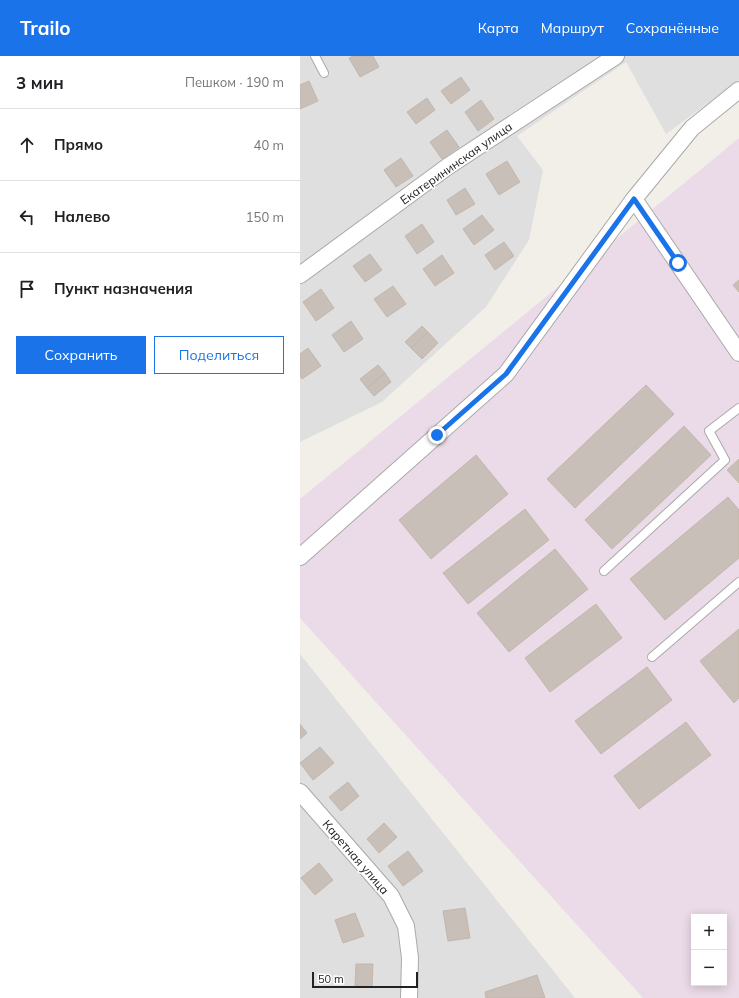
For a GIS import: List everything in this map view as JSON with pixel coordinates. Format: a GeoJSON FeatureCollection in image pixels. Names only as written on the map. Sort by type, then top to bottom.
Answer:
{"type":"FeatureCollection","features":[{"type":"Feature","properties":{"kind":"street","name":"Екатерининская улица"},"geometry":{"type":"LineString","coordinates":[[300,275],[447,167],[616,56]]}},
{"type":"Feature","properties":{"kind":"street"},"geometry":{"type":"LineString","coordinates":[[300,557],[506,374],[634,199],[692,128],[739,90]]}},
{"type":"Feature","properties":{"kind":"street"},"geometry":{"type":"LineString","coordinates":[[634,199],[739,353]]}},
{"type":"Feature","properties":{"kind":"street","name":"Каретная улица"},"geometry":{"type":"LineString","coordinates":[[300,792],[391,896],[406,926],[410,958],[409,998]]}},
{"type":"Feature","properties":{"kind":"lane"},"geometry":{"type":"LineString","coordinates":[[315,56],[324,73]]}},
{"type":"Feature","properties":{"kind":"lane"},"geometry":{"type":"LineString","coordinates":[[604,571],[725,460],[709,431],[739,408]]}},
{"type":"Feature","properties":{"kind":"lane"},"geometry":{"type":"LineString","coordinates":[[652,657],[739,582]]}},
{"type":"Feature","properties":{"kind":"shaded area"},"geometry":{"type":"Polygon","coordinates":[[[300,56],[739,56],[739,80],[666,134],[626,62],[517,136],[543,170],[529,240],[486,307],[382,402],[300,442],[300,56]]]}},
{"type":"Feature","properties":{"kind":"shaded area"},"geometry":{"type":"Polygon","coordinates":[[[739,138],[739,998],[643,998],[300,618],[300,499],[739,138]]]}},
{"type":"Feature","properties":{"kind":"shaded area"},"geometry":{"type":"Polygon","coordinates":[[[300,654],[575,998],[300,998],[300,654]]]}},
{"type":"Feature","properties":{"kind":"building"},"geometry":{"type":"Polygon","coordinates":[[[353,56],[373,56],[379,67],[360,77],[349,58],[353,56]]]}},
{"type":"Feature","properties":{"kind":"building"},"geometry":{"type":"Polygon","coordinates":[[[461,77],[470,90],[451,104],[441,91],[461,77]]]}},
{"type":"Feature","properties":{"kind":"building"},"geometry":{"type":"Polygon","coordinates":[[[309,81],[318,101],[300,109],[300,85],[309,81]]]}},
{"type":"Feature","properties":{"kind":"building"},"geometry":{"type":"Polygon","coordinates":[[[427,98],[435,110],[416,124],[407,112],[427,98]]]}},
{"type":"Feature","properties":{"kind":"building"},"geometry":{"type":"Polygon","coordinates":[[[481,100],[494,119],[478,131],[465,112],[481,100]]]}},
{"type":"Feature","properties":{"kind":"building"},"geometry":{"type":"Polygon","coordinates":[[[447,130],[459,147],[442,159],[430,142],[447,130]]]}},
{"type":"Feature","properties":{"kind":"building"},"geometry":{"type":"Polygon","coordinates":[[[401,158],[413,176],[396,187],[384,170],[401,158]]]}},
{"type":"Feature","properties":{"kind":"building"},"geometry":{"type":"Polygon","coordinates":[[[507,161],[520,182],[499,195],[486,174],[507,161]]]}},
{"type":"Feature","properties":{"kind":"building"},"geometry":{"type":"Polygon","coordinates":[[[465,188],[475,204],[456,215],[447,200],[465,188]]]}},
{"type":"Feature","properties":{"kind":"building"},"geometry":{"type":"Polygon","coordinates":[[[482,215],[494,230],[474,245],[463,229],[482,215]]]}},
{"type":"Feature","properties":{"kind":"building"},"geometry":{"type":"Polygon","coordinates":[[[422,224],[434,242],[417,254],[405,236],[422,224]]]}},
{"type":"Feature","properties":{"kind":"building"},"geometry":{"type":"Polygon","coordinates":[[[504,242],[514,256],[495,270],[485,255],[504,242]]]}},
{"type":"Feature","properties":{"kind":"building"},"geometry":{"type":"Polygon","coordinates":[[[370,254],[382,270],[365,282],[353,266],[370,254]]]}},
{"type":"Feature","properties":{"kind":"building"},"geometry":{"type":"Polygon","coordinates":[[[442,255],[454,273],[435,286],[423,269],[442,255]]]}},
{"type":"Feature","properties":{"kind":"building"},"geometry":{"type":"Polygon","coordinates":[[[739,280],[739,292],[733,285],[739,280]]]}},
{"type":"Feature","properties":{"kind":"building"},"geometry":{"type":"Polygon","coordinates":[[[393,286],[406,304],[387,317],[374,299],[393,286]]]}},
{"type":"Feature","properties":{"kind":"building"},"geometry":{"type":"Polygon","coordinates":[[[321,289],[334,308],[316,321],[303,302],[321,289]]]}},
{"type":"Feature","properties":{"kind":"building"},"geometry":{"type":"Polygon","coordinates":[[[351,321],[363,339],[344,352],[332,335],[351,321]]]}},
{"type":"Feature","properties":{"kind":"building"},"geometry":{"type":"Polygon","coordinates":[[[422,326],[428,332],[411,348],[405,342],[422,326]]]}},
{"type":"Feature","properties":{"kind":"building"},"geometry":{"type":"Polygon","coordinates":[[[428,332],[438,343],[422,359],[411,348],[428,332]]]}},
{"type":"Feature","properties":{"kind":"building"},"geometry":{"type":"Polygon","coordinates":[[[308,348],[321,366],[302,379],[300,376],[300,354],[308,348]]]}},
{"type":"Feature","properties":{"kind":"building"},"geometry":{"type":"Polygon","coordinates":[[[378,365],[385,373],[367,388],[360,379],[378,365]]]}},
{"type":"Feature","properties":{"kind":"building"},"geometry":{"type":"Polygon","coordinates":[[[385,373],[391,382],[374,396],[367,388],[385,373]]]}},
{"type":"Feature","properties":{"kind":"building"},"geometry":{"type":"Polygon","coordinates":[[[646,385],[674,414],[575,508],[547,479],[646,385]]]}},
{"type":"Feature","properties":{"kind":"building"},"geometry":{"type":"Polygon","coordinates":[[[684,426],[711,455],[612,549],[585,520],[684,426]]]}},
{"type":"Feature","properties":{"kind":"building"},"geometry":{"type":"Polygon","coordinates":[[[476,455],[508,494],[431,559],[399,520],[476,455]]]}},
{"type":"Feature","properties":{"kind":"building"},"geometry":{"type":"Polygon","coordinates":[[[739,459],[739,483],[727,470],[739,459]]]}},
{"type":"Feature","properties":{"kind":"building"},"geometry":{"type":"Polygon","coordinates":[[[728,497],[739,510],[739,558],[665,620],[630,579],[728,497]]]}},
{"type":"Feature","properties":{"kind":"building"},"geometry":{"type":"Polygon","coordinates":[[[525,509],[549,540],[468,604],[443,573],[525,509]]]}},
{"type":"Feature","properties":{"kind":"building"},"geometry":{"type":"Polygon","coordinates":[[[555,549],[588,589],[509,652],[477,613],[555,549]]]}},
{"type":"Feature","properties":{"kind":"building"},"geometry":{"type":"Polygon","coordinates":[[[596,604],[622,638],[550,692],[525,658],[596,604]]]}},
{"type":"Feature","properties":{"kind":"building"},"geometry":{"type":"Polygon","coordinates":[[[739,629],[739,698],[734,703],[700,661],[739,629]]]}},
{"type":"Feature","properties":{"kind":"building"},"geometry":{"type":"Polygon","coordinates":[[[647,667],[672,700],[601,754],[575,721],[647,667]]]}},
{"type":"Feature","properties":{"kind":"building"},"geometry":{"type":"Polygon","coordinates":[[[686,722],[711,755],[639,809],[614,776],[686,722]]]}},
{"type":"Feature","properties":{"kind":"building"},"geometry":{"type":"Polygon","coordinates":[[[300,724],[307,733],[300,739],[300,724]]]}},
{"type":"Feature","properties":{"kind":"building"},"geometry":{"type":"Polygon","coordinates":[[[320,747],[334,763],[313,780],[300,763],[320,747]]]}},
{"type":"Feature","properties":{"kind":"building"},"geometry":{"type":"Polygon","coordinates":[[[348,782],[359,796],[341,811],[329,797],[348,782]]]}},
{"type":"Feature","properties":{"kind":"building"},"geometry":{"type":"Polygon","coordinates":[[[384,823],[397,837],[379,853],[367,839],[384,823]]]}},
{"type":"Feature","properties":{"kind":"building"},"geometry":{"type":"Polygon","coordinates":[[[408,851],[423,871],[403,886],[388,866],[408,851]]]}},
{"type":"Feature","properties":{"kind":"building"},"geometry":{"type":"Polygon","coordinates":[[[319,863],[333,880],[315,895],[301,878],[319,863]]]}},
{"type":"Feature","properties":{"kind":"building"},"geometry":{"type":"Polygon","coordinates":[[[465,908],[470,938],[448,941],[443,911],[465,908]]]}},
{"type":"Feature","properties":{"kind":"building"},"geometry":{"type":"Polygon","coordinates":[[[355,913],[364,936],[343,943],[335,920],[355,913]]]}},
{"type":"Feature","properties":{"kind":"building"},"geometry":{"type":"Polygon","coordinates":[[[356,964],[373,964],[372,987],[355,986],[356,964]]]}},
{"type":"Feature","properties":{"kind":"building"},"geometry":{"type":"Polygon","coordinates":[[[537,975],[545,998],[486,998],[485,992],[537,975]]]}},
{"type":"Feature","properties":{"kind":"route"},"geometry":{"type":"LineString","coordinates":[[437,435],[506,374],[634,199],[678,263]]}}]}
